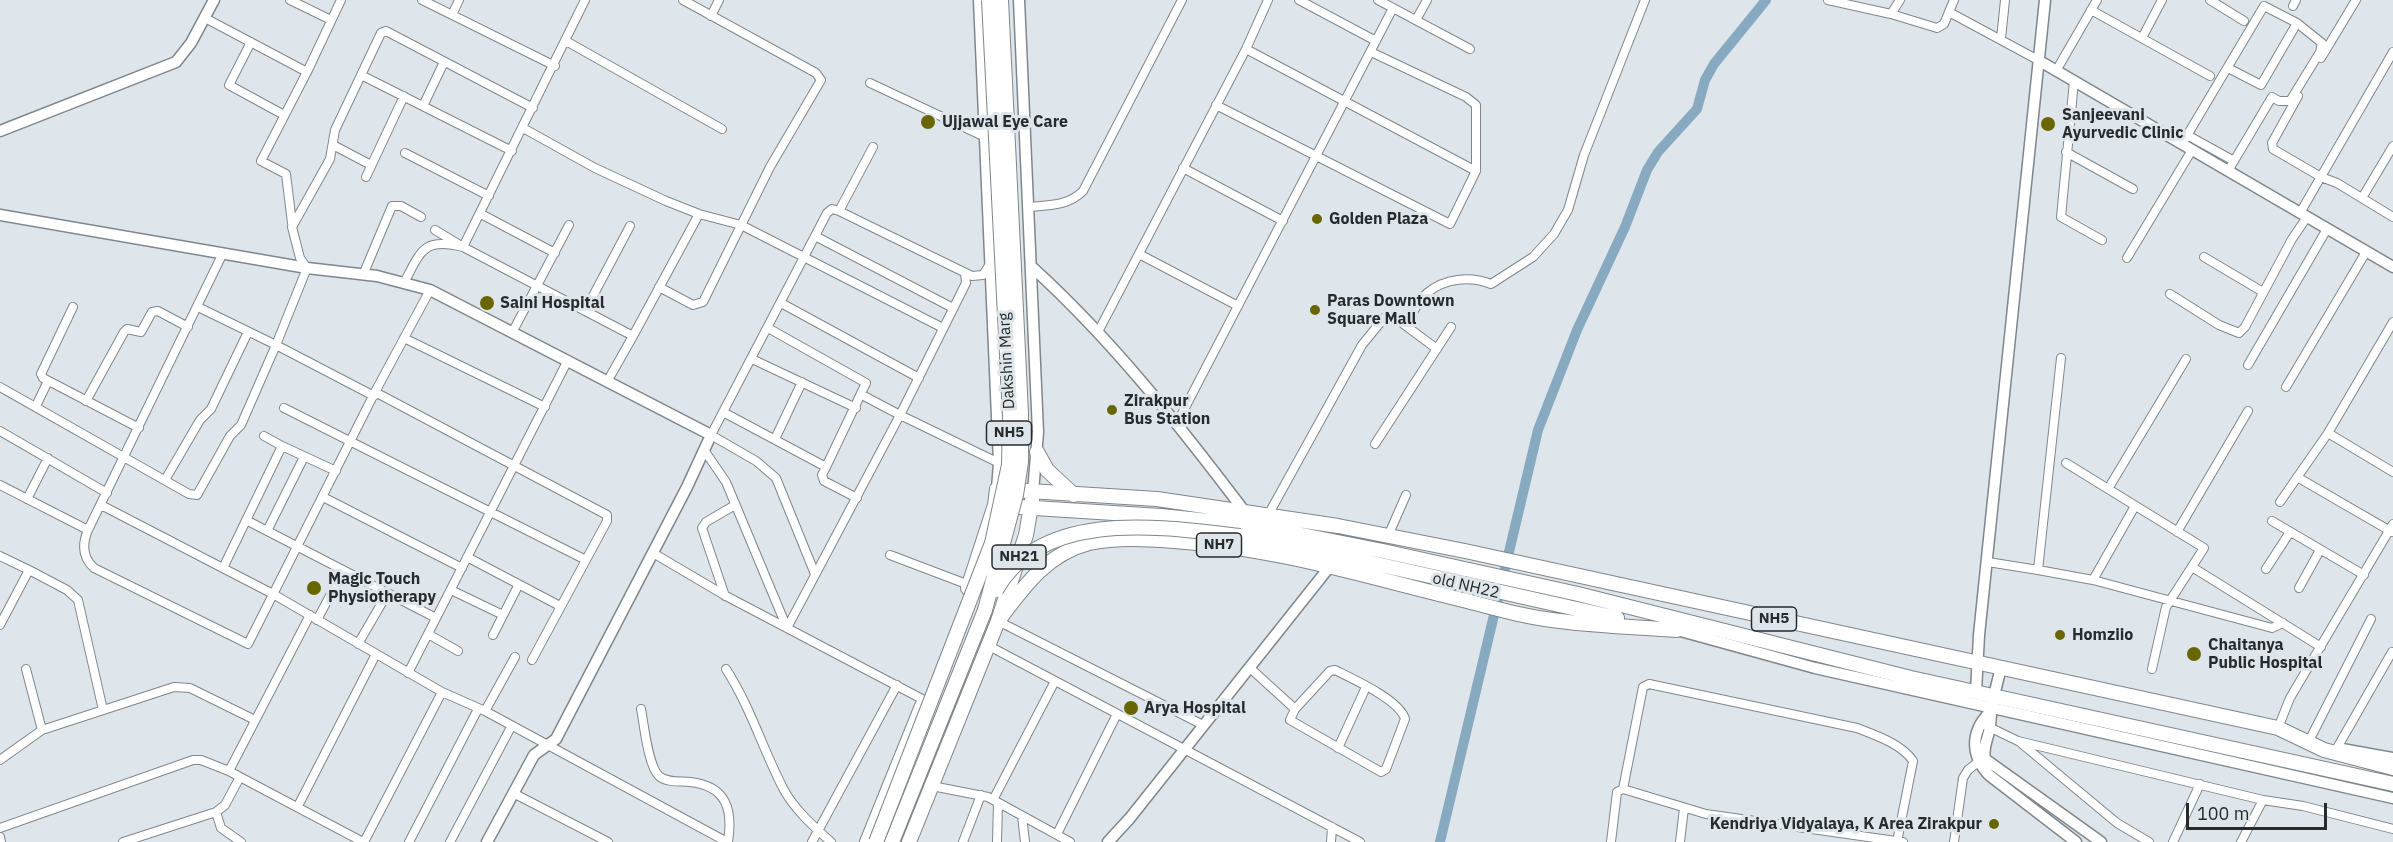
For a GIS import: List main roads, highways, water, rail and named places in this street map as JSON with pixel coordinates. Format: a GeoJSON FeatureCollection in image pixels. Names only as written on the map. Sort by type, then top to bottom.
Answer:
{"type":"FeatureCollection","features":[{"type":"Feature","properties":{"kind":"highway","name":"Dakshin Marg"},"geometry":{"type":"LineString","coordinates":[[876,842],[981,572],[999,516],[1009,465],[1010,415],[988,0]]}},
{"type":"Feature","properties":{"kind":"highway","name":"Dakshin Marg"},"geometry":{"type":"LineString","coordinates":[[985,610],[1006,538],[1021,462],[1021,413],[1001,0]]}},
{"type":"Feature","properties":{"kind":"highway","name":"NH5"},"geometry":{"type":"LineString","coordinates":[[1037,452],[1047,470],[1074,495],[1156,499],[1245,512],[1388,536],[1476,554],[2278,728],[2331,749],[2393,768]]}},
{"type":"Feature","properties":{"kind":"highway"},"geometry":{"type":"LineString","coordinates":[[867,842],[969,585],[995,505],[997,489],[1074,495]]}},
{"type":"Feature","properties":{"kind":"highway","name":"Dakshin Marg"},"geometry":{"type":"LineString","coordinates":[[909,842],[998,621],[1026,535],[1033,492]]}},
{"type":"Feature","properties":{"kind":"highway"},"geometry":{"type":"LineString","coordinates":[[995,505],[1032,507]]}},
{"type":"Feature","properties":{"kind":"highway","name":"NH5"},"geometry":{"type":"LineString","coordinates":[[1032,507],[1257,526],[1561,591],[1976,692],[1991,705],[2393,784]]}},
{"type":"Feature","properties":{"kind":"highway","name":"old NH22"},"geometry":{"type":"LineString","coordinates":[[985,610],[1006,571],[1031,551],[1087,532],[1126,526],[1240,536],[1332,554],[1558,607],[1677,630]]}},
{"type":"Feature","properties":{"kind":"highway","name":"NH7"},"geometry":{"type":"LineString","coordinates":[[998,621],[1037,572],[1062,554],[1088,544],[1119,538],[1210,543],[1331,565],[1466,601],[1556,621],[1677,630]]}},
{"type":"Feature","properties":{"kind":"highway","name":"NH5"},"geometry":{"type":"LineString","coordinates":[[892,842],[985,610]]}},
{"type":"Feature","properties":{"kind":"highway"},"geometry":{"type":"LineString","coordinates":[[1677,630],[1691,623]]}},
{"type":"Feature","properties":{"kind":"waterway"},"geometry":{"type":"LineString","coordinates":[[1440,842],[1538,430],[1577,330],[1625,227],[1647,170],[1658,152],[1697,109],[1705,80],[1714,64],[1766,0]]}},
{"type":"Feature","properties":{"kind":"place","name":"Ujjawal Eye Care"},"geometry":{"type":"Point","coordinates":[928,122]}},
{"type":"Feature","properties":{"kind":"place","name":"Sanjeevani Ayurvedic Clinic"},"geometry":{"type":"Point","coordinates":[2048,124]}},
{"type":"Feature","properties":{"kind":"place","name":"Golden Plaza"},"geometry":{"type":"Point","coordinates":[1317,219]}},
{"type":"Feature","properties":{"kind":"place","name":"Saini Hospital"},"geometry":{"type":"Point","coordinates":[487,303]}},
{"type":"Feature","properties":{"kind":"place","name":"Paras Downtown Square Mall"},"geometry":{"type":"Point","coordinates":[1315,310]}},
{"type":"Feature","properties":{"kind":"place","name":"Zirakpur Bus Station"},"geometry":{"type":"Point","coordinates":[1112,410]}},
{"type":"Feature","properties":{"kind":"place","name":"Magic Touch Physiotherapy"},"geometry":{"type":"Point","coordinates":[314,588]}},
{"type":"Feature","properties":{"kind":"place","name":"Homziio"},"geometry":{"type":"Point","coordinates":[2060,635]}},
{"type":"Feature","properties":{"kind":"place","name":"Chaitanya Public Hospital"},"geometry":{"type":"Point","coordinates":[2194,654]}},
{"type":"Feature","properties":{"kind":"place","name":"Arya Hospital"},"geometry":{"type":"Point","coordinates":[1131,708]}},
{"type":"Feature","properties":{"kind":"place","name":"Kendriya Vidyalaya, K Area Zirakpur"},"geometry":{"type":"Point","coordinates":[1994,824]}}]}
